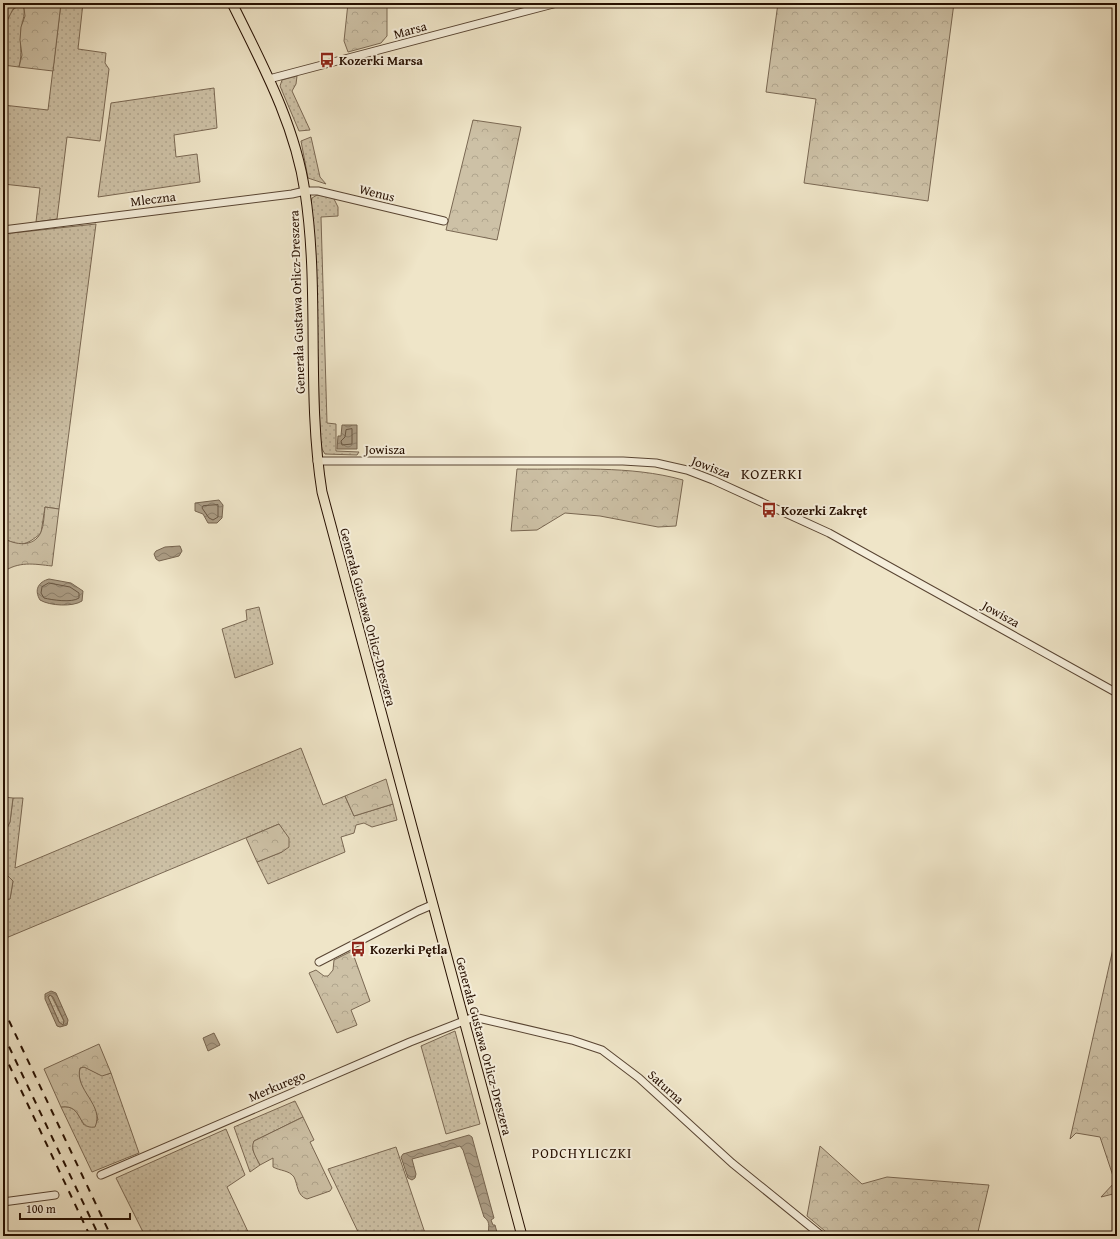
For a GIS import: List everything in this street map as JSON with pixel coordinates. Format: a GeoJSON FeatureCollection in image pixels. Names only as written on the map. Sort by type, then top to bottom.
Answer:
{"type":"FeatureCollection","features":[{"type":"Feature","properties":{"kind":"main road","name":"Generała Gustawa Orlicz-Dreszera"},"geometry":{"type":"LineString","coordinates":[[232,3],[269,79],[293,138],[305,191],[310,252],[317,461],[333,537],[522,1236]]}},
{"type":"Feature","properties":{"kind":"street","name":"Marsa"},"geometry":{"type":"LineString","coordinates":[[269,79],[557,3]]}},
{"type":"Feature","properties":{"kind":"street","name":"Wenus"},"geometry":{"type":"LineString","coordinates":[[305,191],[318,191],[444,221]]}},
{"type":"Feature","properties":{"kind":"street","name":"Mleczna"},"geometry":{"type":"LineString","coordinates":[[3,230],[292,194],[305,191]]}},
{"type":"Feature","properties":{"kind":"street","name":"Jowisza"},"geometry":{"type":"LineString","coordinates":[[317,461],[623,461],[656,463],[687,470],[713,480],[829,532],[1117,693]]}},
{"type":"Feature","properties":{"kind":"street"},"geometry":{"type":"LineString","coordinates":[[319,962],[432,905]]}},
{"type":"Feature","properties":{"kind":"street","name":"Saturna"},"geometry":{"type":"LineString","coordinates":[[463,1020],[474,1017],[572,1040],[602,1050],[639,1078],[732,1164],[822,1236]]}},
{"type":"Feature","properties":{"kind":"street","name":"Merkurego"},"geometry":{"type":"LineString","coordinates":[[101,1175],[463,1020]]}},
{"type":"Feature","properties":{"kind":"street"},"geometry":{"type":"LineString","coordinates":[[3,1202],[56,1195]]}},
{"type":"Feature","properties":{"kind":"green space"},"geometry":{"type":"Polygon","coordinates":[[[3,3],[61,3],[53,71],[19,67],[22,55],[20,40],[21,27],[25,16],[24,8],[18,6],[13,9],[3,29],[3,3]]]}},
{"type":"Feature","properties":{"kind":"green space"},"geometry":{"type":"Polygon","coordinates":[[[61,3],[83,3],[78,49],[106,53],[105,63],[109,69],[100,141],[67,137],[57,219],[36,222],[40,188],[3,184],[3,105],[48,110],[61,3]]]}},
{"type":"Feature","properties":{"kind":"green space"},"geometry":{"type":"Polygon","coordinates":[[[348,3],[387,3],[387,36],[381,43],[348,52],[344,41],[348,3]]]}},
{"type":"Feature","properties":{"kind":"green space"},"geometry":{"type":"Polygon","coordinates":[[[778,3],[954,3],[928,201],[804,183],[816,99],[766,92],[778,3]]]}},
{"type":"Feature","properties":{"kind":"green space"},"geometry":{"type":"Polygon","coordinates":[[[18,6],[24,8],[24,16],[21,27],[21,57],[19,67],[3,65],[5,24],[12,11],[18,6]]]}},
{"type":"Feature","properties":{"kind":"green space"},"geometry":{"type":"Polygon","coordinates":[[[297,76],[296,84],[292,91],[310,130],[299,131],[280,86],[282,80],[297,76]]]}},
{"type":"Feature","properties":{"kind":"green space"},"geometry":{"type":"Polygon","coordinates":[[[214,88],[217,128],[174,135],[176,157],[197,154],[200,182],[98,197],[111,103],[214,88]]]}},
{"type":"Feature","properties":{"kind":"green space"},"geometry":{"type":"Polygon","coordinates":[[[473,120],[521,127],[497,240],[446,230],[473,120]]]}},
{"type":"Feature","properties":{"kind":"green space"},"geometry":{"type":"Polygon","coordinates":[[[311,137],[320,177],[326,184],[308,178],[301,141],[311,137]]]}},
{"type":"Feature","properties":{"kind":"green space"},"geometry":{"type":"Polygon","coordinates":[[[317,195],[333,197],[338,207],[338,216],[321,217],[327,423],[336,424],[336,451],[359,452],[357,455],[325,454],[322,449],[320,439],[315,258],[311,203],[312,198],[317,195]]]}},
{"type":"Feature","properties":{"kind":"green space"},"geometry":{"type":"Polygon","coordinates":[[[96,224],[59,509],[45,507],[41,533],[27,543],[14,543],[3,538],[3,234],[96,224]]]}},
{"type":"Feature","properties":{"kind":"green space"},"geometry":{"type":"Polygon","coordinates":[[[517,469],[622,470],[663,475],[683,480],[676,526],[658,527],[600,516],[565,513],[537,530],[511,531],[517,469]]]}},
{"type":"Feature","properties":{"kind":"green space"},"geometry":{"type":"Polygon","coordinates":[[[45,507],[59,509],[52,566],[27,564],[15,566],[3,572],[3,538],[24,544],[34,541],[42,529],[45,507]]]}},
{"type":"Feature","properties":{"kind":"green space"},"geometry":{"type":"Polygon","coordinates":[[[259,607],[273,664],[235,678],[222,629],[247,620],[246,610],[259,607]]]}},
{"type":"Feature","properties":{"kind":"green space"},"geometry":{"type":"Polygon","coordinates":[[[301,748],[323,805],[345,796],[354,816],[393,804],[397,820],[372,827],[364,823],[356,825],[354,833],[341,837],[345,852],[268,884],[257,862],[282,852],[279,824],[6,938],[3,961],[3,900],[10,899],[13,881],[3,871],[3,836],[10,822],[13,798],[23,798],[15,868],[301,748]]]}},
{"type":"Feature","properties":{"kind":"green space"},"geometry":{"type":"Polygon","coordinates":[[[386,779],[393,804],[354,816],[345,796],[386,779]]]}},
{"type":"Feature","properties":{"kind":"green space"},"geometry":{"type":"Polygon","coordinates":[[[3,797],[13,798],[10,822],[3,836],[3,797]]]}},
{"type":"Feature","properties":{"kind":"green space"},"geometry":{"type":"Polygon","coordinates":[[[279,824],[289,838],[289,847],[282,852],[257,862],[246,838],[279,824]]]}},
{"type":"Feature","properties":{"kind":"green space"},"geometry":{"type":"Polygon","coordinates":[[[3,871],[13,881],[10,899],[3,900],[3,871]]]}},
{"type":"Feature","properties":{"kind":"green space"},"geometry":{"type":"Polygon","coordinates":[[[1117,931],[1117,1193],[1101,1197],[1115,1182],[1100,1137],[1076,1133],[1070,1139],[1117,931]]]}},
{"type":"Feature","properties":{"kind":"green space"},"geometry":{"type":"Polygon","coordinates":[[[352,951],[370,1001],[351,1010],[357,1025],[337,1033],[309,973],[316,970],[324,976],[328,976],[333,970],[334,960],[352,951]]]}},
{"type":"Feature","properties":{"kind":"green space"},"geometry":{"type":"Polygon","coordinates":[[[51,995],[64,1021],[63,1025],[59,1022],[48,997],[51,995]]]}},
{"type":"Feature","properties":{"kind":"green space"},"geometry":{"type":"Polygon","coordinates":[[[455,1031],[480,1124],[446,1134],[421,1046],[455,1031]]]}},
{"type":"Feature","properties":{"kind":"green space"},"geometry":{"type":"Polygon","coordinates":[[[99,1044],[111,1073],[102,1076],[84,1067],[80,1068],[79,1076],[96,1112],[97,1119],[95,1127],[89,1127],[85,1125],[73,1109],[61,1107],[44,1069],[99,1044]]]}},
{"type":"Feature","properties":{"kind":"green space"},"geometry":{"type":"Polygon","coordinates":[[[84,1067],[103,1075],[111,1073],[139,1153],[92,1172],[61,1107],[70,1107],[76,1111],[84,1125],[98,1120],[80,1081],[80,1068],[84,1067]]]}},
{"type":"Feature","properties":{"kind":"green space"},"geometry":{"type":"Polygon","coordinates":[[[295,1101],[303,1117],[254,1141],[253,1150],[260,1165],[250,1172],[234,1127],[295,1101]]]}},
{"type":"Feature","properties":{"kind":"green space"},"geometry":{"type":"Polygon","coordinates":[[[303,1117],[314,1140],[310,1142],[332,1188],[330,1191],[307,1199],[301,1195],[292,1175],[273,1167],[273,1158],[260,1165],[254,1153],[253,1147],[254,1141],[303,1117]]]}},
{"type":"Feature","properties":{"kind":"green space"},"geometry":{"type":"Polygon","coordinates":[[[226,1129],[245,1175],[227,1187],[250,1236],[145,1236],[116,1178],[226,1129]]]}},
{"type":"Feature","properties":{"kind":"green space"},"geometry":{"type":"Polygon","coordinates":[[[820,1146],[862,1184],[887,1177],[989,1185],[977,1236],[831,1236],[807,1216],[820,1146]]]}},
{"type":"Feature","properties":{"kind":"green space"},"geometry":{"type":"Polygon","coordinates":[[[396,1147],[426,1236],[360,1236],[328,1169],[396,1147]]]}},
{"type":"Feature","properties":{"kind":"water"},"geometry":{"type":"Polygon","coordinates":[[[342,425],[357,425],[357,449],[337,449],[338,436],[341,436],[342,425]]]}},
{"type":"Feature","properties":{"kind":"water"},"geometry":{"type":"Polygon","coordinates":[[[219,500],[223,505],[222,518],[217,523],[208,523],[203,514],[195,511],[195,503],[219,500]]]}},
{"type":"Feature","properties":{"kind":"water"},"geometry":{"type":"Polygon","coordinates":[[[180,546],[182,551],[179,556],[159,561],[156,559],[154,554],[156,551],[165,547],[180,546]]]}},
{"type":"Feature","properties":{"kind":"water"},"geometry":{"type":"Polygon","coordinates":[[[49,579],[71,583],[83,591],[82,601],[73,604],[61,605],[50,604],[40,600],[37,593],[38,587],[42,582],[49,579]]]}},
{"type":"Feature","properties":{"kind":"water"},"geometry":{"type":"Polygon","coordinates":[[[51,991],[56,993],[68,1020],[67,1025],[60,1027],[57,1026],[45,999],[45,994],[51,991]],[[50,995],[48,997],[59,1022],[63,1025],[64,1021],[53,997],[50,995]]]}},
{"type":"Feature","properties":{"kind":"water"},"geometry":{"type":"Polygon","coordinates":[[[214,1033],[220,1045],[208,1051],[203,1038],[214,1033]]]}},
{"type":"Feature","properties":{"kind":"water"},"geometry":{"type":"Polygon","coordinates":[[[469,1135],[472,1137],[494,1218],[491,1220],[493,1225],[495,1225],[498,1236],[489,1236],[488,1221],[484,1217],[463,1150],[460,1146],[412,1159],[416,1174],[415,1178],[412,1180],[408,1178],[401,1157],[403,1154],[469,1135]]]}},
{"type":"Feature","properties":{"kind":"railway"},"geometry":{"type":"LineString","coordinates":[[3,1008],[111,1236]]}},
{"type":"Feature","properties":{"kind":"railway"},"geometry":{"type":"LineString","coordinates":[[3,1034],[99,1236]]}},
{"type":"Feature","properties":{"kind":"railway"},"geometry":{"type":"LineString","coordinates":[[3,1052],[90,1236]]}},
{"type":"Feature","properties":{"kind":"place","name":"Kozerki Marsa"},"geometry":{"type":"Point","coordinates":[327,60]}},
{"type":"Feature","properties":{"kind":"place","name":"Kozerki Zakręt"},"geometry":{"type":"Point","coordinates":[769,510]}},
{"type":"Feature","properties":{"kind":"place","name":"Kozerki Pętla"},"geometry":{"type":"Point","coordinates":[358,949]}},
{"type":"Feature","properties":{"kind":"district","name":"KOZERKI"},"geometry":{"type":"Point","coordinates":[772,473]}},
{"type":"Feature","properties":{"kind":"district","name":"PODCHYLICZKI"},"geometry":{"type":"Point","coordinates":[582,1153]}}]}
